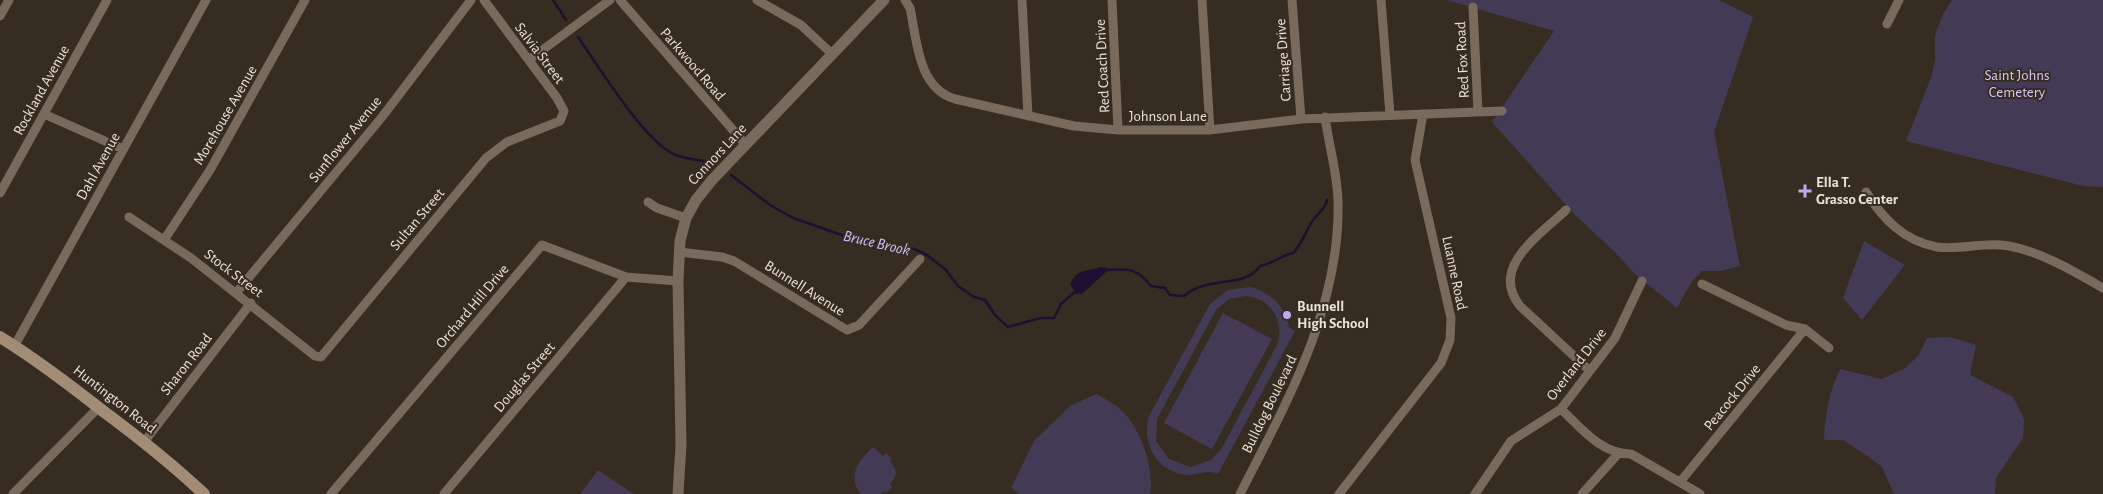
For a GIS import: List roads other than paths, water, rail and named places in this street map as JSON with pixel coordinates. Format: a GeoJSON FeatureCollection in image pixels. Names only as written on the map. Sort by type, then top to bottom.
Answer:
{"type":"FeatureCollection","features":[{"type":"Feature","properties":{"kind":"main road","name":"Huntington Road"},"geometry":{"type":"LineString","coordinates":[[0,337],[15,345],[99,407],[144,442],[204,494]]}},
{"type":"Feature","properties":{"kind":"street"},"geometry":{"type":"LineString","coordinates":[[0,16],[9,0]]}},
{"type":"Feature","properties":{"kind":"street","name":"Rockland Avenue"},"geometry":{"type":"LineString","coordinates":[[0,193],[107,0]]}},
{"type":"Feature","properties":{"kind":"street","name":"Dahl Avenue"},"geometry":{"type":"LineString","coordinates":[[15,345],[206,0]]}},
{"type":"Feature","properties":{"kind":"street","name":"Morehouse Avenue"},"geometry":{"type":"LineString","coordinates":[[164,240],[210,170],[305,0]]}},
{"type":"Feature","properties":{"kind":"street","name":"Sunflower Avenue"},"geometry":{"type":"LineString","coordinates":[[236,293],[382,117],[471,0]]}},
{"type":"Feature","properties":{"kind":"street","name":"Salvia Street"},"geometry":{"type":"LineString","coordinates":[[484,0],[561,105],[563,116],[556,123]]}},
{"type":"Feature","properties":{"kind":"street"},"geometry":{"type":"LineString","coordinates":[[529,60],[610,0]]}},
{"type":"Feature","properties":{"kind":"street","name":"Parkwood Road"},"geometry":{"type":"LineString","coordinates":[[620,0],[746,145]]}},
{"type":"Feature","properties":{"kind":"street"},"geometry":{"type":"LineString","coordinates":[[757,0],[801,25],[832,54]]}},
{"type":"Feature","properties":{"kind":"street","name":"Connors Lane"},"geometry":{"type":"LineString","coordinates":[[678,494],[681,445],[678,282],[679,252],[686,218],[703,191],[884,0]]}},
{"type":"Feature","properties":{"kind":"street","name":"Johnson Lane"},"geometry":{"type":"LineString","coordinates":[[905,0],[910,8],[926,73],[934,88],[955,99],[1074,126],[1118,130],[1210,130],[1301,119],[1502,111]]}},
{"type":"Feature","properties":{"kind":"street"},"geometry":{"type":"LineString","coordinates":[[1022,0],[1028,116]]}},
{"type":"Feature","properties":{"kind":"street","name":"Red Coach Drive"},"geometry":{"type":"LineString","coordinates":[[1112,0],[1118,130]]}},
{"type":"Feature","properties":{"kind":"street"},"geometry":{"type":"LineString","coordinates":[[1202,0],[1210,130]]}},
{"type":"Feature","properties":{"kind":"street","name":"Carriage Drive"},"geometry":{"type":"LineString","coordinates":[[1292,0],[1301,119]]}},
{"type":"Feature","properties":{"kind":"street"},"geometry":{"type":"LineString","coordinates":[[1381,0],[1390,116]]}},
{"type":"Feature","properties":{"kind":"street"},"geometry":{"type":"LineString","coordinates":[[1887,24],[1899,0]]}},
{"type":"Feature","properties":{"kind":"street","name":"Red Fox Road"},"geometry":{"type":"LineString","coordinates":[[1473,7],[1478,112]]}},
{"type":"Feature","properties":{"kind":"street"},"geometry":{"type":"LineString","coordinates":[[44,114],[123,149]]}},
{"type":"Feature","properties":{"kind":"street","name":"Luanne Road"},"geometry":{"type":"LineString","coordinates":[[1340,494],[1440,363],[1450,340],[1451,318],[1415,160],[1423,114]]}},
{"type":"Feature","properties":{"kind":"street","name":"Bulldog Boulevard"},"geometry":{"type":"LineString","coordinates":[[1240,494],[1305,364],[1330,277],[1338,202],[1334,154],[1326,118]]}},
{"type":"Feature","properties":{"kind":"street","name":"Sultan Street"},"geometry":{"type":"LineString","coordinates":[[318,357],[324,354],[486,158],[507,142],[556,123]]}},
{"type":"Feature","properties":{"kind":"street"},"geometry":{"type":"LineString","coordinates":[[1866,192],[1882,215],[1903,234],[1937,247],[2002,245],[2060,265],[2103,288]]}},
{"type":"Feature","properties":{"kind":"street"},"geometry":{"type":"LineString","coordinates":[[648,202],[657,208],[686,218]]}},
{"type":"Feature","properties":{"kind":"street"},"geometry":{"type":"LineString","coordinates":[[1566,210],[1519,254],[1509,276],[1510,287],[1513,296],[1520,306],[1590,371]]}},
{"type":"Feature","properties":{"kind":"street","name":"Stock Street"},"geometry":{"type":"LineString","coordinates":[[129,217],[191,258],[318,357]]}},
{"type":"Feature","properties":{"kind":"street","name":"Orchard Hill Drive"},"geometry":{"type":"LineString","coordinates":[[332,494],[542,245],[626,277],[678,282]]}},
{"type":"Feature","properties":{"kind":"street","name":"Bunnell Avenue"},"geometry":{"type":"LineString","coordinates":[[679,252],[722,257],[734,261],[847,330],[859,325],[920,259]]}},
{"type":"Feature","properties":{"kind":"street","name":"Douglas Street"},"geometry":{"type":"LineString","coordinates":[[444,494],[626,277]]}},
{"type":"Feature","properties":{"kind":"street","name":"Overland Drive"},"geometry":{"type":"LineString","coordinates":[[1475,494],[1511,441],[1561,409],[1615,338],[1642,281]]}},
{"type":"Feature","properties":{"kind":"street"},"geometry":{"type":"LineString","coordinates":[[1702,284],[1786,325],[1805,329],[1829,348]]}},
{"type":"Feature","properties":{"kind":"street","name":"Sharon Road"},"geometry":{"type":"LineString","coordinates":[[144,442],[251,303]]}},
{"type":"Feature","properties":{"kind":"street","name":"Peacock Drive"},"geometry":{"type":"LineString","coordinates":[[1680,482],[1805,329]]}},
{"type":"Feature","properties":{"kind":"street"},"geometry":{"type":"LineString","coordinates":[[13,494],[99,407]]}},
{"type":"Feature","properties":{"kind":"street"},"geometry":{"type":"LineString","coordinates":[[1561,409],[1597,442],[1618,454],[1631,454],[1700,494]]}},
{"type":"Feature","properties":{"kind":"street"},"geometry":{"type":"LineString","coordinates":[[1582,494],[1618,454]]}},
{"type":"Feature","properties":{"kind":"waterway","name":"Bruce Brook"},"geometry":{"type":"LineString","coordinates":[[553,0],[566,20]]}},
{"type":"Feature","properties":{"kind":"waterway","name":"Bruce Brook"},"geometry":{"type":"LineString","coordinates":[[578,37],[622,101],[648,134],[661,146],[677,156],[711,162]]}},
{"type":"Feature","properties":{"kind":"waterway","name":"Bruce Brook"},"geometry":{"type":"LineString","coordinates":[[731,175],[770,205],[793,218],[856,240],[914,249],[927,255],[946,270],[958,286],[974,297],[985,300],[995,315],[1008,327],[1041,318],[1054,318],[1061,304],[1077,290]]}},
{"type":"Feature","properties":{"kind":"waterway","name":"Bruce Brook"},"geometry":{"type":"LineString","coordinates":[[1105,270],[1131,270],[1141,275],[1151,286],[1165,288],[1170,295],[1184,296],[1203,286],[1245,277],[1253,273],[1260,266],[1293,253],[1327,200]]}},
{"type":"Feature","properties":{"kind":"place","name":"Ella T. Grasso Center"},"geometry":{"type":"Point","coordinates":[1805,191]}},
{"type":"Feature","properties":{"kind":"place","name":"Bunnell High School"},"geometry":{"type":"Point","coordinates":[1287,315]}},
{"type":"Feature","properties":{"kind":"park label","name":"Saint Johns Cemetery"},"geometry":{"type":"Point","coordinates":[2017,84]}}]}
